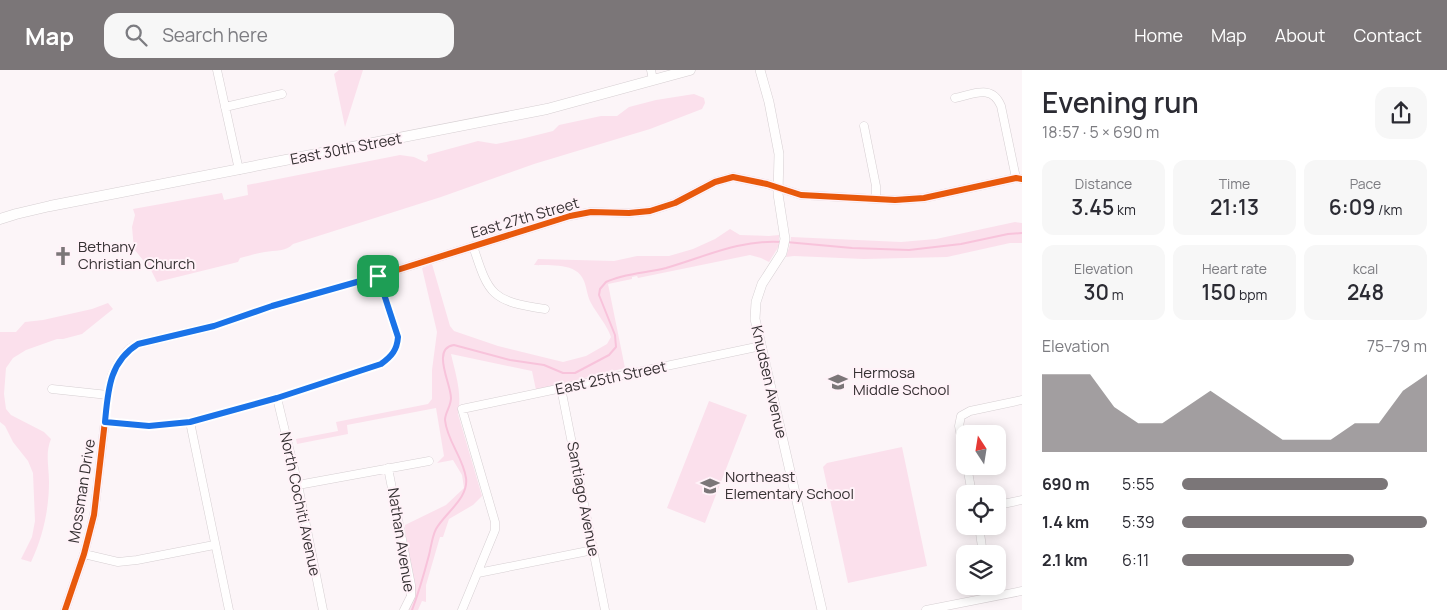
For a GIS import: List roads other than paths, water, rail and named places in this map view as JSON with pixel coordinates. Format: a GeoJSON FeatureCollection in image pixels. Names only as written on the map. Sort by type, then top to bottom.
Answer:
{"type":"FeatureCollection","features":[{"type":"Feature","properties":{"kind":"main road","name":"East 30th Street"},"geometry":{"type":"LineString","coordinates":[[0,219],[21,212],[547,109],[652,75],[690,70]]}},
{"type":"Feature","properties":{"kind":"main road"},"geometry":{"type":"LineString","coordinates":[[0,210],[21,212]]}},
{"type":"Feature","properties":{"kind":"street"},"geometry":{"type":"LineString","coordinates":[[217,70],[239,170]]}},
{"type":"Feature","properties":{"kind":"street","name":"Knudsen Avenue"},"geometry":{"type":"LineString","coordinates":[[760,70],[769,102],[779,154],[778,188],[785,243],[782,253],[762,284],[756,302],[755,319],[822,610]]}},
{"type":"Feature","properties":{"kind":"street"},"geometry":{"type":"LineString","coordinates":[[955,98],[982,92],[990,92],[997,97],[1001,106],[1019,178]]}},
{"type":"Feature","properties":{"kind":"street"},"geometry":{"type":"LineString","coordinates":[[225,107],[282,94]]}},
{"type":"Feature","properties":{"kind":"street"},"geometry":{"type":"LineString","coordinates":[[864,126],[876,186],[876,200]]}},
{"type":"Feature","properties":{"kind":"street","name":"East 27th Street"},"geometry":{"type":"LineString","coordinates":[[272,306],[378,276],[570,216],[591,212],[629,213],[650,211],[675,203],[715,182],[733,177],[812,197],[876,200],[924,198],[1019,178]]}},
{"type":"Feature","properties":{"kind":"street"},"geometry":{"type":"LineString","coordinates":[[473,246],[483,277],[491,291],[504,300],[545,309]]}},
{"type":"Feature","properties":{"kind":"street"},"geometry":{"type":"LineString","coordinates":[[105,422],[149,426],[190,422],[277,398],[381,364],[391,357],[398,347],[398,337],[378,276]]}},
{"type":"Feature","properties":{"kind":"street","name":"Mossman Drive"},"geometry":{"type":"LineString","coordinates":[[65,610],[84,554],[94,515],[108,395],[112,375],[118,363],[129,349],[138,344],[214,326],[272,306]]}},
{"type":"Feature","properties":{"kind":"street","name":"East 25th Street"},"geometry":{"type":"LineString","coordinates":[[478,573],[495,530],[495,522],[462,409],[761,346]]}},
{"type":"Feature","properties":{"kind":"street","name":"Santiago Avenue"},"geometry":{"type":"LineString","coordinates":[[561,388],[605,610]]}},
{"type":"Feature","properties":{"kind":"street"},"geometry":{"type":"LineString","coordinates":[[52,389],[108,395]]}},
{"type":"Feature","properties":{"kind":"street","name":"North Cochiti Avenue"},"geometry":{"type":"LineString","coordinates":[[277,398],[298,485],[323,610]]}},
{"type":"Feature","properties":{"kind":"street"},"geometry":{"type":"LineString","coordinates":[[959,425],[961,416],[970,411],[1022,400]]}},
{"type":"Feature","properties":{"kind":"street"},"geometry":{"type":"LineString","coordinates":[[190,422],[228,610]]}},
{"type":"Feature","properties":{"kind":"street"},"geometry":{"type":"LineString","coordinates":[[298,485],[429,461]]}},
{"type":"Feature","properties":{"kind":"street","name":"Nathan Avenue"},"geometry":{"type":"LineString","coordinates":[[388,468],[411,585],[411,596],[404,610]]}},
{"type":"Feature","properties":{"kind":"street"},"geometry":{"type":"LineString","coordinates":[[1006,503],[1022,500]]}},
{"type":"Feature","properties":{"kind":"street"},"geometry":{"type":"LineString","coordinates":[[84,554],[118,562],[214,545]]}},
{"type":"Feature","properties":{"kind":"street"},"geometry":{"type":"LineString","coordinates":[[462,610],[478,573],[593,550]]}},
{"type":"Feature","properties":{"kind":"street"},"geometry":{"type":"LineString","coordinates":[[926,610],[1022,591]]}},
{"type":"Feature","properties":{"kind":"waterway"},"geometry":{"type":"LineString","coordinates":[[786,242],[852,248],[909,250],[961,244],[1008,234],[1022,233]]}},
{"type":"Feature","properties":{"kind":"waterway"},"geometry":{"type":"LineString","coordinates":[[412,610],[436,529],[456,505],[466,485],[462,463],[446,428],[445,420],[451,398],[443,359],[447,348],[454,345],[510,360],[544,365],[563,373],[575,373],[609,355],[616,347],[615,335],[599,295],[600,289],[606,282],[628,275],[666,268],[737,246],[752,243],[782,242]]}},
{"type":"Feature","properties":{"kind":"place","name":"Bethany Christian Church"},"geometry":{"type":"Point","coordinates":[63,256]}},
{"type":"Feature","properties":{"kind":"place","name":"Hermosa Middle School"},"geometry":{"type":"Point","coordinates":[838,382]}},
{"type":"Feature","properties":{"kind":"place","name":"Northeast Elementary School"},"geometry":{"type":"Point","coordinates":[710,486]}}]}
